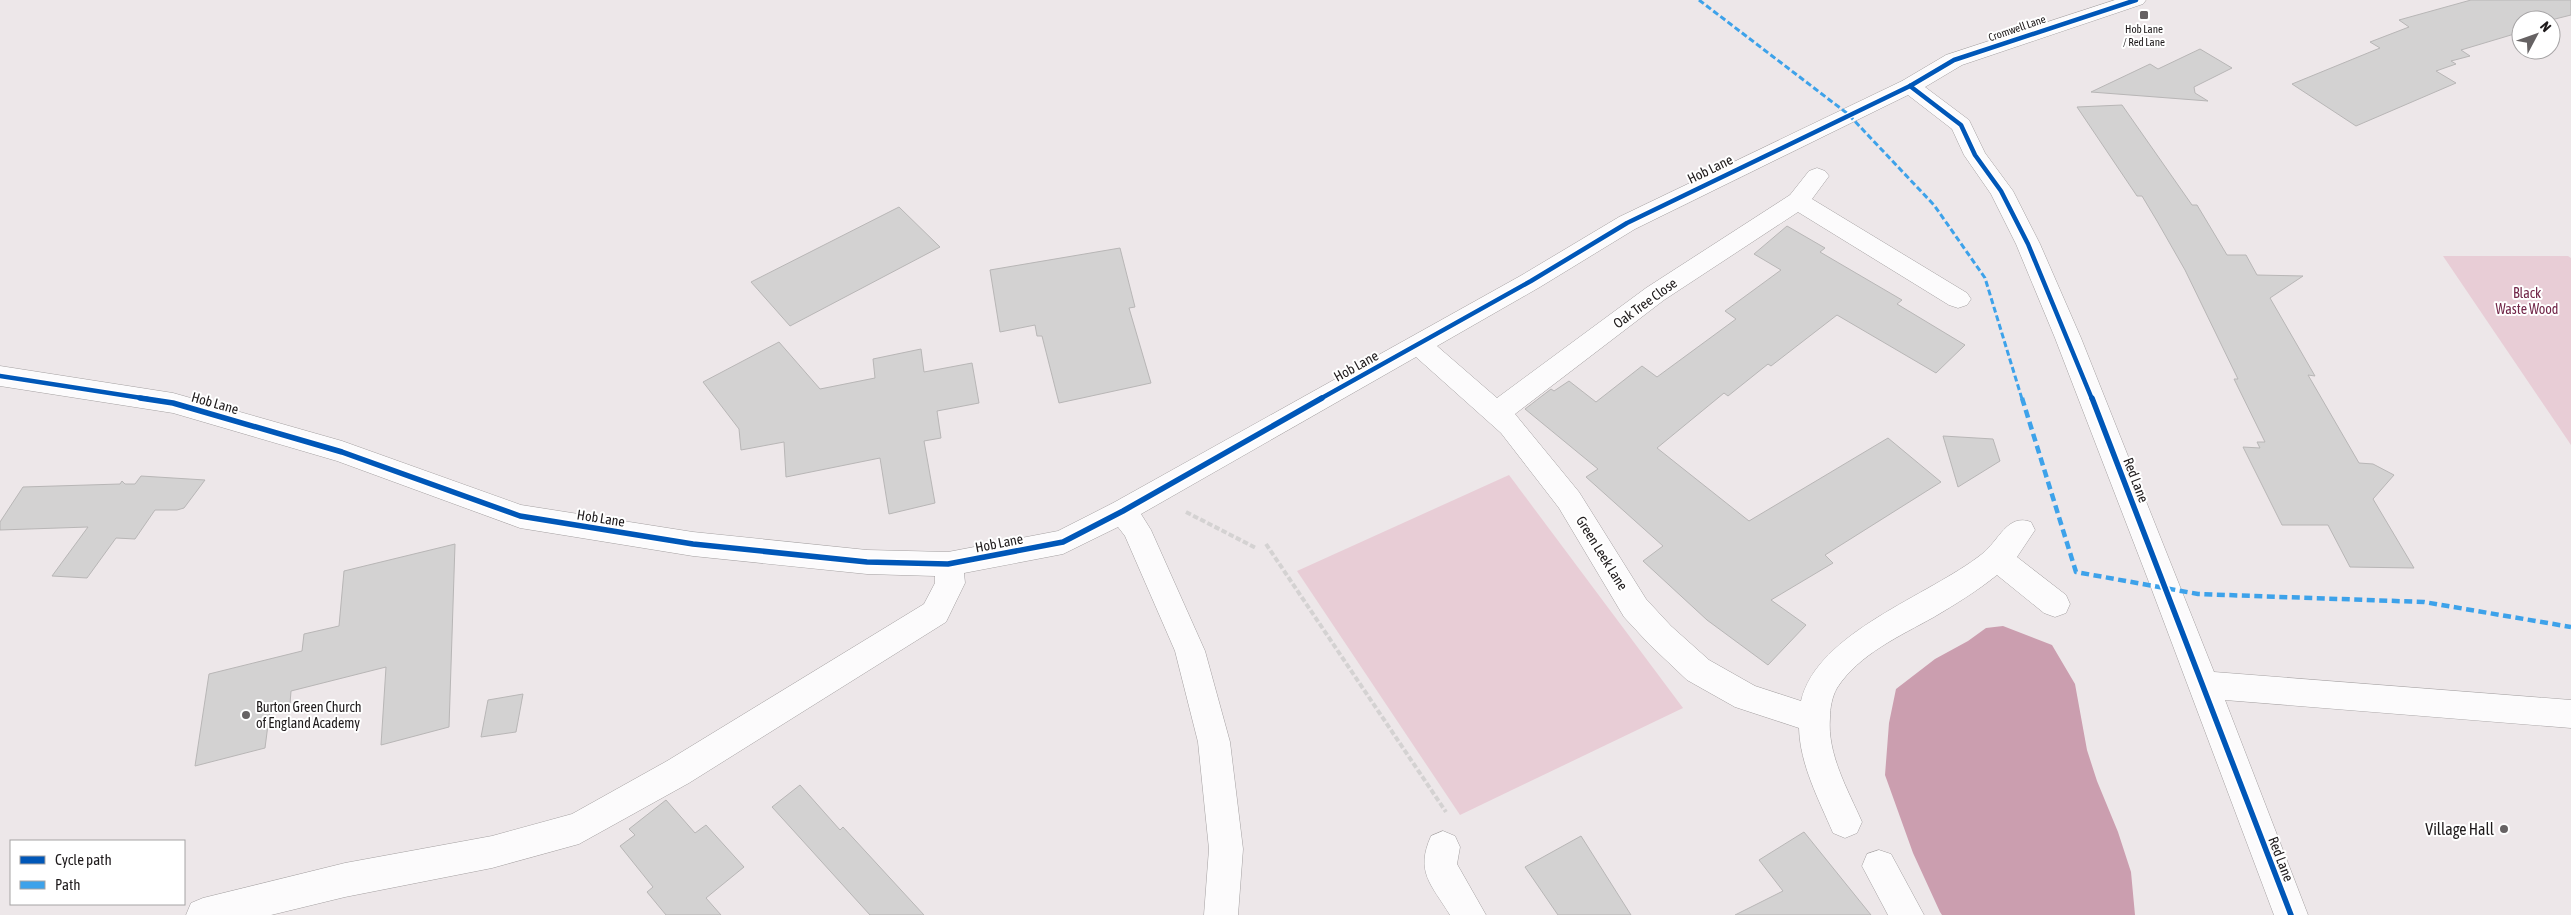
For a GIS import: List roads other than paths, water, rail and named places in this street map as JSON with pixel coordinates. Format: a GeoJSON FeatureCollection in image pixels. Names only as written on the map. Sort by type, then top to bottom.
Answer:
{"type":"FeatureCollection","features":[{"type":"Feature","properties":{"kind":"street","name":"Cromwell Lane"},"geometry":{"type":"LineString","coordinates":[[1910,86],[1954,60],[2136,0]]}},
{"type":"Feature","properties":{"kind":"street","name":"Hob Lane"},"geometry":{"type":"LineString","coordinates":[[0,376],[173,403],[342,452],[520,516],[693,544],[867,562],[948,564],[1063,542],[1123,511],[1532,282],[1627,223],[1910,86]]}},
{"type":"Feature","properties":{"kind":"street","name":"Red Lane"},"geometry":{"type":"LineString","coordinates":[[1910,86],[1961,126],[1975,154],[2000,191],[2028,244],[2068,338],[2291,915]]}},
{"type":"Feature","properties":{"kind":"street","name":"Oak Tree Close"},"geometry":{"type":"LineString","coordinates":[[1497,413],[1655,294],[1798,201],[1817,176]]}},
{"type":"Feature","properties":{"kind":"street"},"geometry":{"type":"LineString","coordinates":[[1798,201],[1958,299]]}},
{"type":"Feature","properties":{"kind":"street","name":"Green Leek Lane"},"geometry":{"type":"LineString","coordinates":[[1419,344],[1511,426],[1569,500],[1635,608],[1660,635],[1698,670],[1746,697],[1814,719]]}},
{"type":"Feature","properties":{"kind":"street"},"geometry":{"type":"LineString","coordinates":[[1123,511],[1136,530],[1190,652],[1214,742],[1226,849],[1221,915]]}},
{"type":"Feature","properties":{"kind":"street"},"geometry":{"type":"LineString","coordinates":[[1845,822],[1826,778],[1816,743],[1815,706],[1827,678],[1841,660],[1862,642],[1923,608],[1998,558],[2021,530]]}},
{"type":"Feature","properties":{"kind":"street"},"geometry":{"type":"LineString","coordinates":[[1998,558],[2056,604]]}},
{"type":"Feature","properties":{"kind":"street"},"geometry":{"type":"LineString","coordinates":[[204,915],[345,880],[492,852],[579,828],[678,772],[936,614],[950,583],[948,564]]}},
{"type":"Feature","properties":{"kind":"street"},"geometry":{"type":"LineString","coordinates":[[2203,685],[2571,714]]}},
{"type":"Feature","properties":{"kind":"street"},"geometry":{"type":"LineString","coordinates":[[1444,847],[1440,867],[1470,915]]}},
{"type":"Feature","properties":{"kind":"street"},"geometry":{"type":"LineString","coordinates":[[1879,866],[1907,915]]}},
{"type":"Feature","properties":{"kind":"place","name":"Hob Lane / Red Lane"},"geometry":{"type":"Point","coordinates":[2144,15]}},
{"type":"Feature","properties":{"kind":"place","name":"Burton Green Church of England Academy"},"geometry":{"type":"Point","coordinates":[246,715]}},
{"type":"Feature","properties":{"kind":"place","name":"Village Hall"},"geometry":{"type":"Point","coordinates":[2504,829]}},
{"type":"Feature","properties":{"kind":"park label","name":"Black Waste Wood"},"geometry":{"type":"Point","coordinates":[2527,302]}}]}
